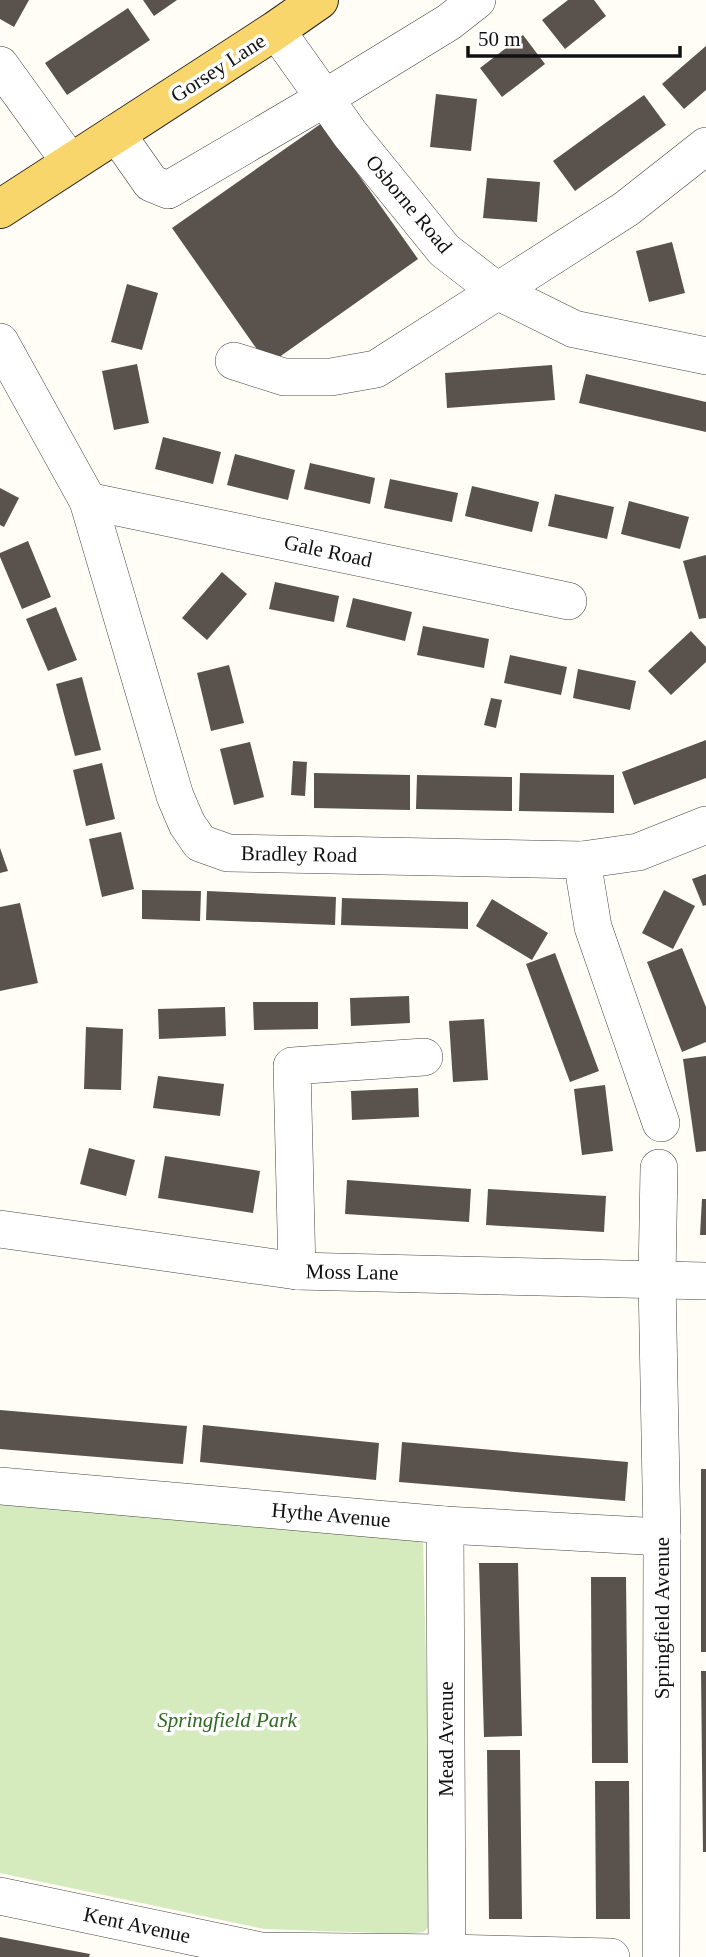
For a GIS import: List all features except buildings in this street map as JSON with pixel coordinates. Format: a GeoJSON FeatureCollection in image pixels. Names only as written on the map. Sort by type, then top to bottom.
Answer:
{"type":"FeatureCollection","features":[{"type":"Feature","properties":{"kind":"main road","name":"Gorsey Lane"},"geometry":{"type":"LineString","coordinates":[[0,209],[319,0]]}},
{"type":"Feature","properties":{"kind":"street"},"geometry":{"type":"LineString","coordinates":[[116,134],[151,183],[168,190],[449,22],[477,0]]}},
{"type":"Feature","properties":{"kind":"street","name":"Osborne Road"},"geometry":{"type":"LineString","coordinates":[[276,30],[350,134],[444,250],[497,291],[574,329],[706,356]]}},
{"type":"Feature","properties":{"kind":"street"},"geometry":{"type":"LineString","coordinates":[[0,65],[69,163]]}},
{"type":"Feature","properties":{"kind":"street"},"geometry":{"type":"LineString","coordinates":[[234,361],[284,377],[331,377],[376,369],[626,209],[706,146]]}},
{"type":"Feature","properties":{"kind":"street","name":"Bradley Road"},"geometry":{"type":"LineString","coordinates":[[0,342],[88,501],[175,796],[187,824],[200,844],[228,853],[582,860],[638,852],[706,825]]}},
{"type":"Feature","properties":{"kind":"street","name":"Gale Road"},"geometry":{"type":"LineString","coordinates":[[88,501],[568,601]]}},
{"type":"Feature","properties":{"kind":"street"},"geometry":{"type":"LineString","coordinates":[[582,860],[593,927],[661,1123]]}},
{"type":"Feature","properties":{"kind":"street"},"geometry":{"type":"LineString","coordinates":[[297,1271],[292,1066],[424,1057]]}},
{"type":"Feature","properties":{"kind":"street"},"geometry":{"type":"LineString","coordinates":[[657,1279],[659,1168]]}},
{"type":"Feature","properties":{"kind":"street","name":"Moss Lane"},"geometry":{"type":"LineString","coordinates":[[0,1229],[297,1271],[706,1281]]}},
{"type":"Feature","properties":{"kind":"street","name":"Springfield Avenue"},"geometry":{"type":"LineString","coordinates":[[657,1279],[662,1537],[661,1957]]}},
{"type":"Feature","properties":{"kind":"street","name":"Hythe Avenue"},"geometry":{"type":"LineString","coordinates":[[0,1486],[445,1525],[662,1537]]}},
{"type":"Feature","properties":{"kind":"street","name":"Mead Avenue"},"geometry":{"type":"LineString","coordinates":[[445,1525],[447,1952]]}},
{"type":"Feature","properties":{"kind":"street","name":"Kent Avenue"},"geometry":{"type":"LineString","coordinates":[[0,1896],[261,1951],[447,1952],[611,1957]]}},
{"type":"Feature","properties":{"kind":"green space","name":"Springfield Park"},"geometry":{"type":"Polygon","coordinates":[[[0,1504],[423,1538],[432,1911],[432,1923],[424,1932],[410,1934],[264,1929],[0,1873],[0,1504]]]}}]}
